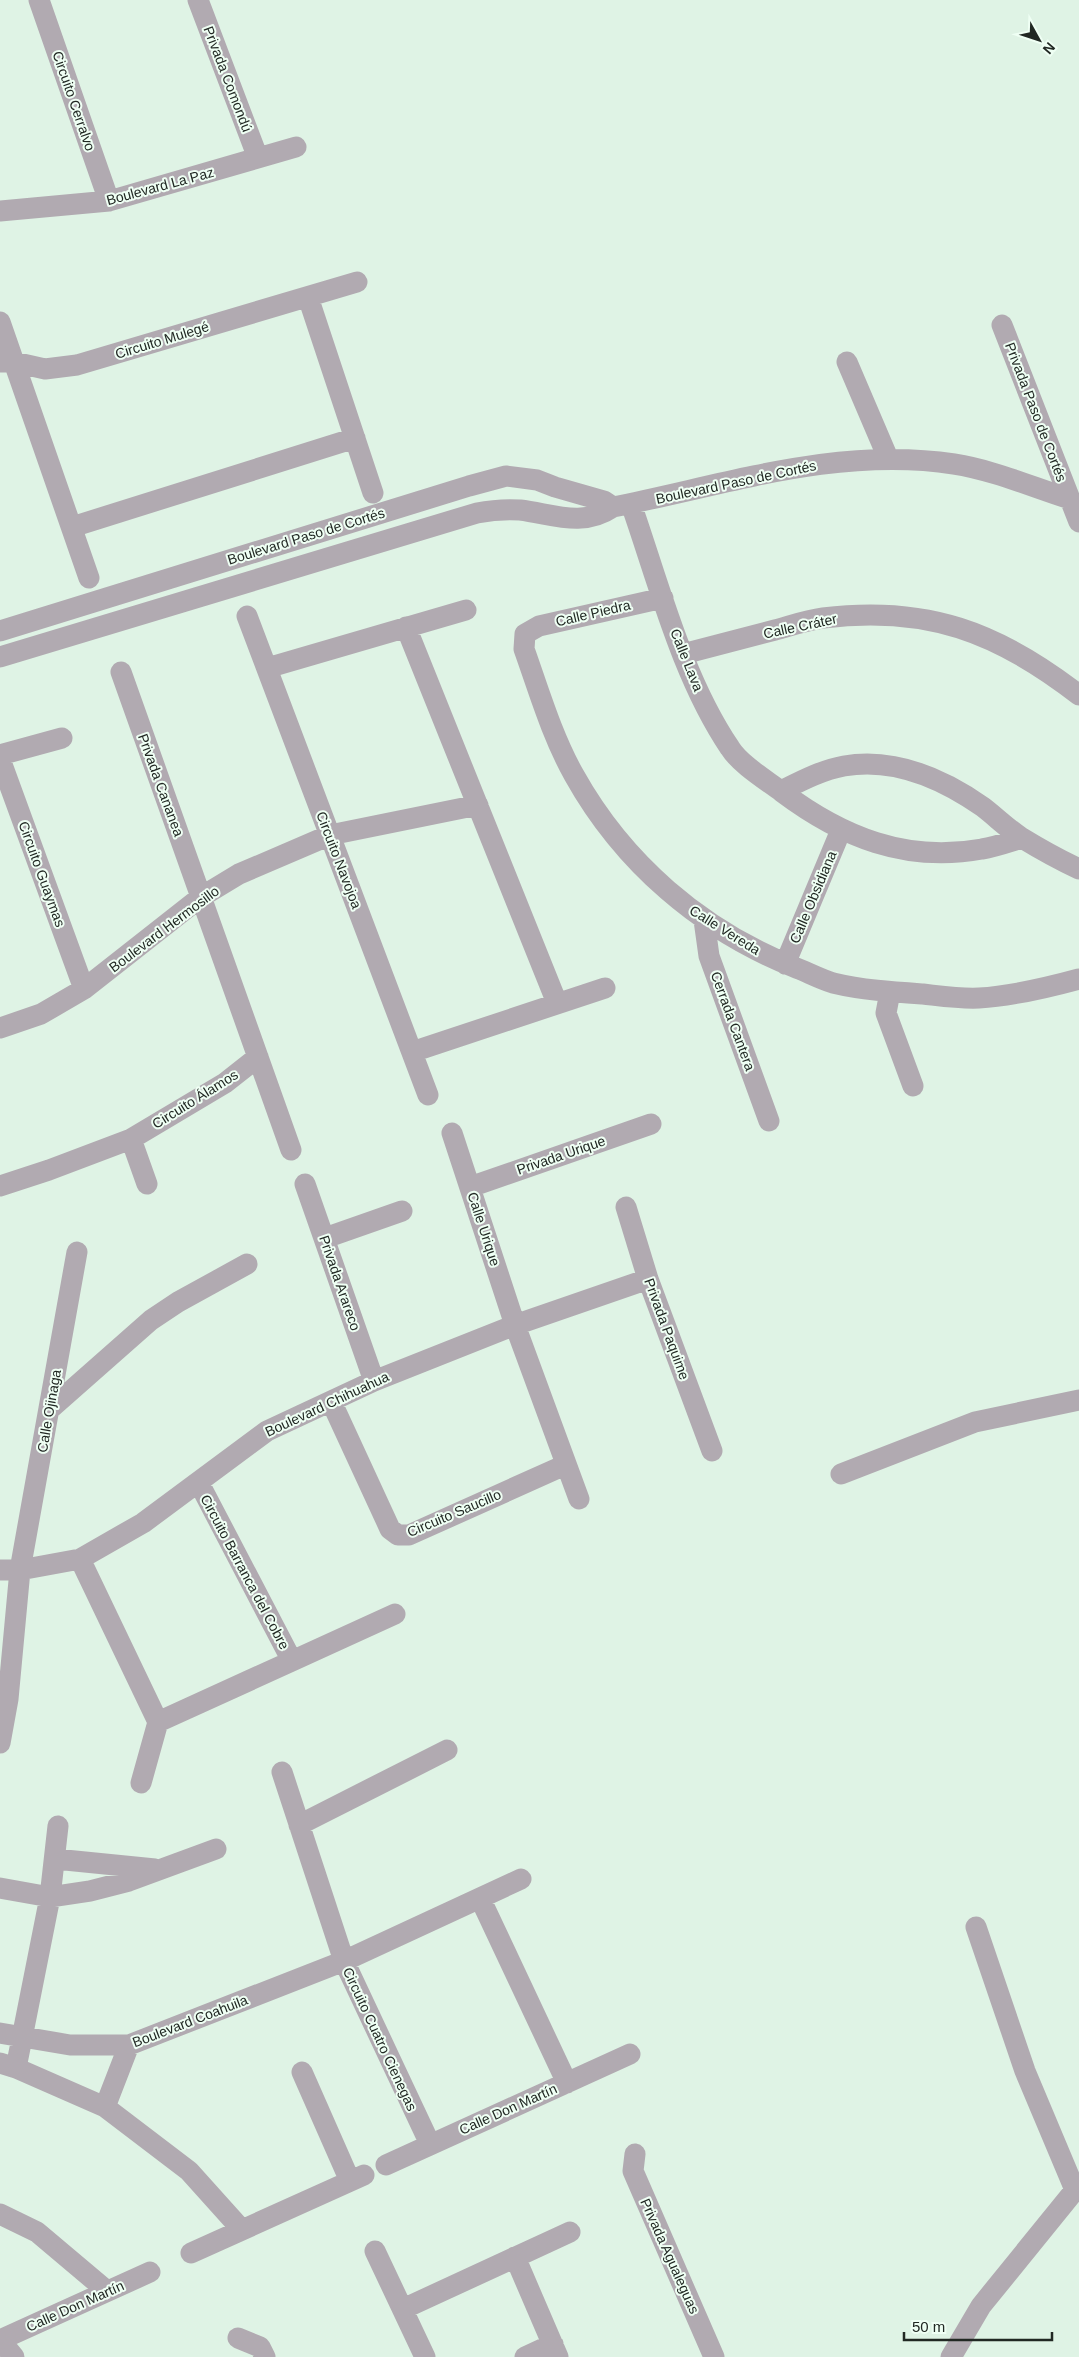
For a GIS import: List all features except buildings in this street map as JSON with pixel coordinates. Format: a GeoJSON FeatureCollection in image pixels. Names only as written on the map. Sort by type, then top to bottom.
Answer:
{"type":"FeatureCollection","features":[{"type":"Feature","properties":{"kind":"street","name":"Circuito Cerralvo"},"geometry":{"type":"LineString","coordinates":[[39,0],[109,201]]}},
{"type":"Feature","properties":{"kind":"street","name":"Privada Comondú"},"geometry":{"type":"LineString","coordinates":[[198,0],[258,158]]}},
{"type":"Feature","properties":{"kind":"street","name":"Boulevard La Paz"},"geometry":{"type":"LineString","coordinates":[[0,211],[109,201],[296,147]]}},
{"type":"Feature","properties":{"kind":"street","name":"Circuito Mulegé"},"geometry":{"type":"LineString","coordinates":[[7,362],[45,369],[77,365],[357,282]]}},
{"type":"Feature","properties":{"kind":"street"},"geometry":{"type":"LineString","coordinates":[[308,296],[372,493]]}},
{"type":"Feature","properties":{"kind":"street"},"geometry":{"type":"LineString","coordinates":[[0,322],[7,362],[72,527],[89,578]]}},
{"type":"Feature","properties":{"kind":"street","name":"Privada Paso de Cortés"},"geometry":{"type":"LineString","coordinates":[[1002,325],[1070,499]]}},
{"type":"Feature","properties":{"kind":"street"},"geometry":{"type":"LineString","coordinates":[[847,362],[888,458]]}},
{"type":"Feature","properties":{"kind":"street"},"geometry":{"type":"LineString","coordinates":[[72,527],[355,438]]}},
{"type":"Feature","properties":{"kind":"street","name":"Boulevard Paso de Cortés"},"geometry":{"type":"LineString","coordinates":[[0,657],[477,512],[519,510],[583,520],[601,516],[622,506],[800,466],[888,458],[954,464],[989,472],[1070,499]]}},
{"type":"Feature","properties":{"kind":"street","name":"Boulevard Paso de Cortés"},"geometry":{"type":"LineString","coordinates":[[0,631],[506,476],[537,480],[555,488],[622,506]]}},
{"type":"Feature","properties":{"kind":"street"},"geometry":{"type":"LineString","coordinates":[[469,486],[477,512]]}},
{"type":"Feature","properties":{"kind":"street"},"geometry":{"type":"LineString","coordinates":[[1070,499],[1079,522]]}},
{"type":"Feature","properties":{"kind":"street","name":"Calle Lava"},"geometry":{"type":"LineString","coordinates":[[622,506],[663,598],[683,654],[703,700],[731,750],[806,810],[841,830],[873,842],[906,851],[942,853],[983,849],[1022,838]]}},
{"type":"Feature","properties":{"kind":"street"},"geometry":{"type":"LineString","coordinates":[[111,596],[119,622]]}},
{"type":"Feature","properties":{"kind":"street","name":"Calle Piedra"},"geometry":{"type":"LineString","coordinates":[[525,634],[539,626],[663,598]]}},
{"type":"Feature","properties":{"kind":"street"},"geometry":{"type":"LineString","coordinates":[[266,668],[466,610]]}},
{"type":"Feature","properties":{"kind":"street","name":"Calle Cráter"},"geometry":{"type":"LineString","coordinates":[[683,654],[820,618],[874,614],[924,618],[961,628],[998,642],[1049,672],[1079,696]]}},
{"type":"Feature","properties":{"kind":"street","name":"Circuito Navojoa"},"geometry":{"type":"LineString","coordinates":[[247,616],[428,1095]]}},
{"type":"Feature","properties":{"kind":"street"},"geometry":{"type":"LineString","coordinates":[[406,627],[557,1003]]}},
{"type":"Feature","properties":{"kind":"street","name":"Calle Vereda"},"geometry":{"type":"LineString","coordinates":[[525,634],[524,649],[561,750],[574,776],[607,826],[635,858],[672,894],[704,920],[736,941],[785,964],[832,982],[890,992],[978,998],[1034,991],[1079,979]]}},
{"type":"Feature","properties":{"kind":"street","name":"Privada Cananea"},"geometry":{"type":"LineString","coordinates":[[121,672],[201,897]]}},
{"type":"Feature","properties":{"kind":"street","name":"Circuito Guaymas"},"geometry":{"type":"LineString","coordinates":[[62,738],[0,757],[84,989]]}},
{"type":"Feature","properties":{"kind":"street"},"geometry":{"type":"LineString","coordinates":[[781,791],[811,776],[844,766],[879,764],[918,772],[944,783],[982,807],[1022,838],[1079,869]]}},
{"type":"Feature","properties":{"kind":"street","name":"Boulevard Hermosillo"},"geometry":{"type":"LineString","coordinates":[[0,1028],[41,1014],[84,989],[201,897],[240,874],[330,835],[478,805]]}},
{"type":"Feature","properties":{"kind":"street","name":"Calle Obsidiana"},"geometry":{"type":"LineString","coordinates":[[785,964],[841,830]]}},
{"type":"Feature","properties":{"kind":"street"},"geometry":{"type":"LineString","coordinates":[[201,897],[291,1150]]}},
{"type":"Feature","properties":{"kind":"street","name":"Cerrada Cantera"},"geometry":{"type":"LineString","coordinates":[[704,920],[709,956],[769,1121]]}},
{"type":"Feature","properties":{"kind":"street"},"geometry":{"type":"LineString","coordinates":[[412,1052],[605,988]]}},
{"type":"Feature","properties":{"kind":"street"},"geometry":{"type":"LineString","coordinates":[[890,992],[886,1013],[914,1086]]}},
{"type":"Feature","properties":{"kind":"street","name":"Circuito Álamos"},"geometry":{"type":"LineString","coordinates":[[0,1186],[131,1139],[225,1083],[258,1057]]}},
{"type":"Feature","properties":{"kind":"street","name":"Privada Urique"},"geometry":{"type":"LineString","coordinates":[[470,1187],[651,1124]]}},
{"type":"Feature","properties":{"kind":"street","name":"Calle Urique"},"geometry":{"type":"LineString","coordinates":[[452,1133],[515,1325]]}},
{"type":"Feature","properties":{"kind":"street"},"geometry":{"type":"LineString","coordinates":[[131,1139],[147,1184]]}},
{"type":"Feature","properties":{"kind":"street","name":"Privada Arareco"},"geometry":{"type":"LineString","coordinates":[[305,1184],[374,1381]]}},
{"type":"Feature","properties":{"kind":"street","name":"Privada Paquime"},"geometry":{"type":"LineString","coordinates":[[626,1207],[648,1279],[712,1450]]}},
{"type":"Feature","properties":{"kind":"street"},"geometry":{"type":"LineString","coordinates":[[325,1238],[402,1211]]}},
{"type":"Feature","properties":{"kind":"street","name":"Calle Ojinaga"},"geometry":{"type":"LineString","coordinates":[[0,1743],[10,1570],[49,1410],[77,1252]]}},
{"type":"Feature","properties":{"kind":"street"},"geometry":{"type":"LineString","coordinates":[[49,1410],[151,1320],[178,1302],[247,1264]]}},
{"type":"Feature","properties":{"kind":"street","name":"Boulevard Chihuahua"},"geometry":{"type":"LineString","coordinates":[[10,1570],[80,1558],[143,1523],[267,1430],[374,1381],[515,1325],[648,1279]]}},
{"type":"Feature","properties":{"kind":"street"},"geometry":{"type":"LineString","coordinates":[[515,1325],[565,1465],[579,1498]]}},
{"type":"Feature","properties":{"kind":"street"},"geometry":{"type":"LineString","coordinates":[[842,1474],[975,1422],[1079,1400]]}},
{"type":"Feature","properties":{"kind":"street","name":"Circuito Saucillo"},"geometry":{"type":"LineString","coordinates":[[331,1402],[390,1529],[398,1536],[409,1536],[565,1465]]}},
{"type":"Feature","properties":{"kind":"street","name":"Circuito Barranca del Cobre"},"geometry":{"type":"LineString","coordinates":[[199,1482],[292,1661]]}},
{"type":"Feature","properties":{"kind":"street"},"geometry":{"type":"LineString","coordinates":[[80,1558],[158,1722],[142,1783]]}},
{"type":"Feature","properties":{"kind":"street","name":"Circuito Barranca del Cobre"},"geometry":{"type":"LineString","coordinates":[[158,1722],[395,1614]]}},
{"type":"Feature","properties":{"kind":"street"},"geometry":{"type":"LineString","coordinates":[[299,1825],[447,1750]]}},
{"type":"Feature","properties":{"kind":"street"},"geometry":{"type":"LineString","coordinates":[[282,1772],[344,1960]]}},
{"type":"Feature","properties":{"kind":"street"},"geometry":{"type":"LineString","coordinates":[[58,1826],[50,1897],[22,2037],[8,2066],[105,2107],[189,2171],[242,2230]]}},
{"type":"Feature","properties":{"kind":"street"},"geometry":{"type":"LineString","coordinates":[[0,1888],[50,1897],[129,1881],[157,1869],[216,1849]]}},
{"type":"Feature","properties":{"kind":"street"},"geometry":{"type":"LineString","coordinates":[[55,1859],[157,1869]]}},
{"type":"Feature","properties":{"kind":"street","name":"Circuito Cuatro Cienegas"},"geometry":{"type":"LineString","coordinates":[[430,2144],[344,1960],[521,1879]]}},
{"type":"Feature","properties":{"kind":"street"},"geometry":{"type":"LineString","coordinates":[[480,1898],[566,2083]]}},
{"type":"Feature","properties":{"kind":"street"},"geometry":{"type":"LineString","coordinates":[[951,2357],[981,2306],[1077,2188],[1025,2071],[976,1927]]}},
{"type":"Feature","properties":{"kind":"street","name":"Boulevard Coahuila"},"geometry":{"type":"LineString","coordinates":[[0,2033],[70,2045],[129,2045],[344,1960]]}},
{"type":"Feature","properties":{"kind":"street"},"geometry":{"type":"LineString","coordinates":[[105,2107],[129,2045]]}},
{"type":"Feature","properties":{"kind":"street","name":"Calle Don Martín"},"geometry":{"type":"LineString","coordinates":[[386,2165],[630,2054]]}},
{"type":"Feature","properties":{"kind":"street"},"geometry":{"type":"LineString","coordinates":[[192,2253],[357,2178],[302,2072]]}},
{"type":"Feature","properties":{"kind":"street","name":"Privada Agualeguas"},"geometry":{"type":"LineString","coordinates":[[636,2154],[633,2171],[714,2357]]}},
{"type":"Feature","properties":{"kind":"street"},"geometry":{"type":"LineString","coordinates":[[0,2214],[37,2232],[107,2291]]}},
{"type":"Feature","properties":{"kind":"street"},"geometry":{"type":"LineString","coordinates":[[402,2309],[570,2232]]}},
{"type":"Feature","properties":{"kind":"street"},"geometry":{"type":"LineString","coordinates":[[375,2251],[425,2357]]}},
{"type":"Feature","properties":{"kind":"street"},"geometry":{"type":"LineString","coordinates":[[515,2257],[556,2350],[525,2357]]}},
{"type":"Feature","properties":{"kind":"street","name":"Calle Don Martín"},"geometry":{"type":"LineString","coordinates":[[0,2340],[150,2272]]}},
{"type":"Feature","properties":{"kind":"street"},"geometry":{"type":"LineString","coordinates":[[238,2338],[260,2347],[265,2357]]}},
{"type":"Feature","properties":{"kind":"street"},"geometry":{"type":"LineString","coordinates":[[0,2340],[14,2357]]}}]}
